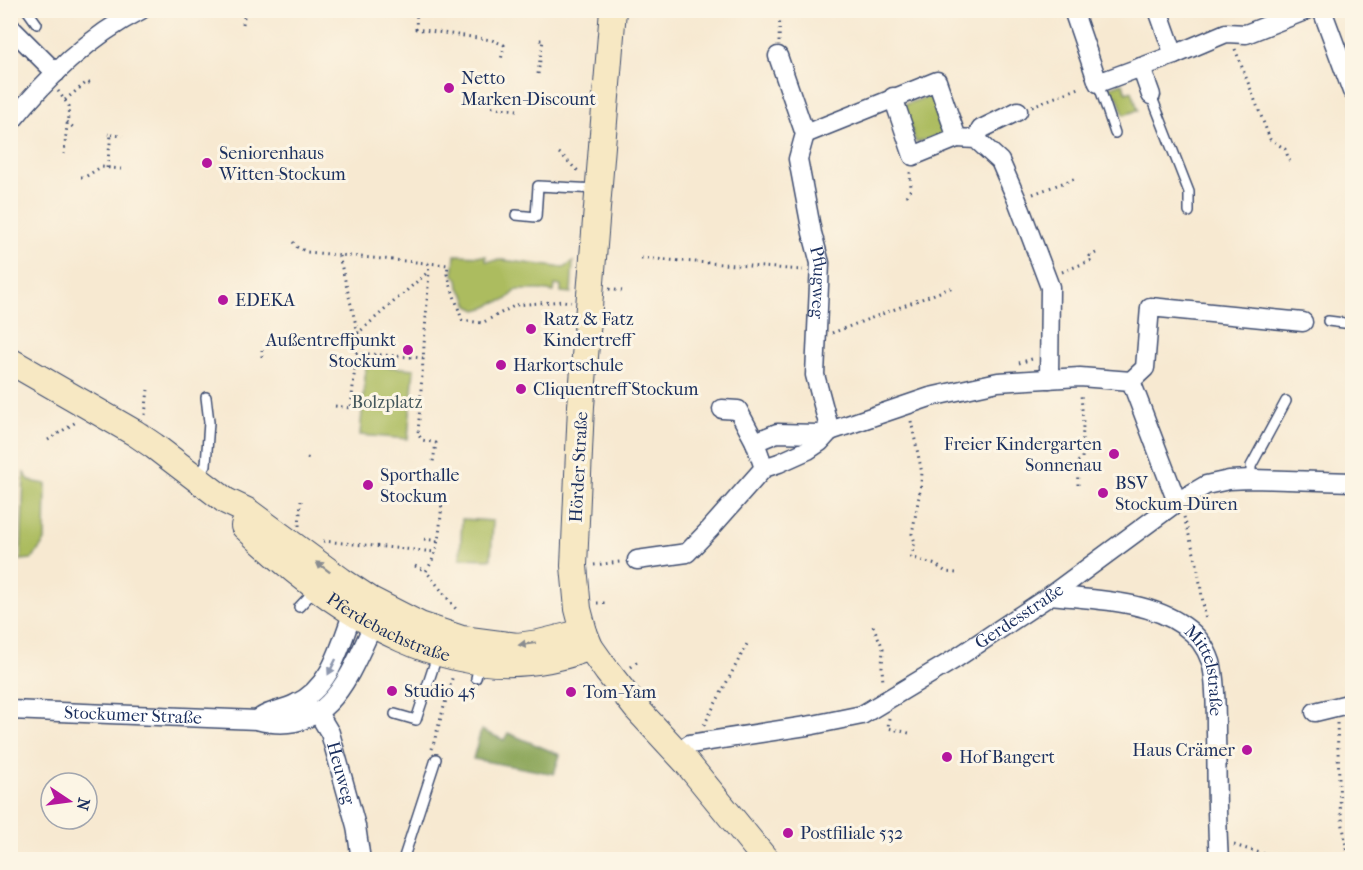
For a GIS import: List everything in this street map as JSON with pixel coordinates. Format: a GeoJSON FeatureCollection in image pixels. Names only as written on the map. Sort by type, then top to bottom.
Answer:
{"type":"FeatureCollection","features":[{"type":"Feature","properties":{"kind":"main road","name":"Hörder Straße"},"geometry":{"type":"LineString","coordinates":[[613,10],[592,182],[574,566],[578,609],[587,640],[637,709],[677,753],[766,860]]}},
{"type":"Feature","properties":{"kind":"main road","name":"Pferdebachstraße"},"geometry":{"type":"LineString","coordinates":[[10,361],[135,433],[226,501],[247,511],[342,581],[365,612],[433,630],[517,646],[547,641],[587,640]]}},
{"type":"Feature","properties":{"kind":"main road","name":"Pferdebachstraße"},"geometry":{"type":"LineString","coordinates":[[226,501],[238,520],[265,546],[316,588],[365,612],[404,640],[446,662],[478,670],[505,664],[527,663],[567,656],[587,640]]}},
{"type":"Feature","properties":{"kind":"street"},"geometry":{"type":"LineString","coordinates":[[10,123],[85,45],[104,31],[141,10]]}},
{"type":"Feature","properties":{"kind":"street"},"geometry":{"type":"LineString","coordinates":[[1074,10],[1098,83],[1226,33],[1246,34],[1306,10]]}},
{"type":"Feature","properties":{"kind":"street"},"geometry":{"type":"LineString","coordinates":[[1158,10],[1174,55]]}},
{"type":"Feature","properties":{"kind":"street"},"geometry":{"type":"LineString","coordinates":[[1322,10],[1353,91]]}},
{"type":"Feature","properties":{"kind":"street"},"geometry":{"type":"LineString","coordinates":[[10,27],[53,76]]}},
{"type":"Feature","properties":{"kind":"street"},"geometry":{"type":"LineString","coordinates":[[778,56],[805,134],[937,81],[957,138]]}},
{"type":"Feature","properties":{"kind":"street"},"geometry":{"type":"LineString","coordinates":[[1141,67],[1151,95]]}},
{"type":"Feature","properties":{"kind":"street"},"geometry":{"type":"LineString","coordinates":[[893,97],[913,156],[957,138],[976,139],[1000,161],[1050,287],[1049,379]]}},
{"type":"Feature","properties":{"kind":"street"},"geometry":{"type":"LineString","coordinates":[[976,139],[981,129],[1018,111]]}},
{"type":"Feature","properties":{"kind":"street","name":"Pflugweg"},"geometry":{"type":"LineString","coordinates":[[805,134],[798,159],[820,263],[814,375],[830,431]]}},
{"type":"Feature","properties":{"kind":"street"},"geometry":{"type":"LineString","coordinates":[[755,442],[777,434],[818,434],[930,397],[998,382],[1080,377],[1131,381],[1145,368],[1150,307],[1303,322]]}},
{"type":"Feature","properties":{"kind":"street"},"geometry":{"type":"LineString","coordinates":[[1131,381],[1177,502]]}},
{"type":"Feature","properties":{"kind":"street"},"geometry":{"type":"LineString","coordinates":[[722,409],[738,410],[755,442],[764,468]]}},
{"type":"Feature","properties":{"kind":"street"},"geometry":{"type":"LineString","coordinates":[[637,560],[687,553],[764,468],[808,450],[830,431]]}},
{"type":"Feature","properties":{"kind":"street","name":"Gerdesstraße"},"geometry":{"type":"LineString","coordinates":[[677,753],[690,744],[813,725],[862,715],[889,706],[955,659],[1051,596],[1177,502],[1206,485],[1229,480],[1251,479],[1353,482]]}},
{"type":"Feature","properties":{"kind":"street","name":"Mittelstraße"},"geometry":{"type":"LineString","coordinates":[[1051,596],[1142,608],[1177,622],[1200,641],[1213,669],[1219,860]]}},
{"type":"Feature","properties":{"kind":"street","name":"Stockumer Straße"},"geometry":{"type":"LineString","coordinates":[[257,720],[265,713],[280,711],[297,704],[313,693],[326,678],[365,612]]}},
{"type":"Feature","properties":{"kind":"street","name":"Stockumer Straße"},"geometry":{"type":"LineString","coordinates":[[10,710],[257,720],[292,724],[318,713],[349,676],[365,612]]}},
{"type":"Feature","properties":{"kind":"street"},"geometry":{"type":"LineString","coordinates":[[297,704],[318,713]]}},
{"type":"Feature","properties":{"kind":"street"},"geometry":{"type":"LineString","coordinates":[[1315,712],[1344,704]]}},
{"type":"Feature","properties":{"kind":"street","name":"Heuweg"},"geometry":{"type":"LineString","coordinates":[[318,713],[330,733],[356,826],[361,860]]}},
{"type":"Feature","properties":{"kind":"lane"},"geometry":{"type":"LineString","coordinates":[[27,10],[37,24]]}},
{"type":"Feature","properties":{"kind":"lane"},"geometry":{"type":"LineString","coordinates":[[1098,83],[1115,133]]}},
{"type":"Feature","properties":{"kind":"lane"},"geometry":{"type":"LineString","coordinates":[[1151,95],[1189,192],[1190,212]]}},
{"type":"Feature","properties":{"kind":"lane"},"geometry":{"type":"LineString","coordinates":[[516,215],[536,217],[538,186],[592,182]]}},
{"type":"Feature","properties":{"kind":"lane"},"geometry":{"type":"LineString","coordinates":[[1328,321],[1353,324]]}},
{"type":"Feature","properties":{"kind":"lane"},"geometry":{"type":"LineString","coordinates":[[197,478],[206,465],[209,422],[206,396]]}},
{"type":"Feature","properties":{"kind":"lane"},"geometry":{"type":"LineString","coordinates":[[1251,479],[1251,466],[1287,401]]}},
{"type":"Feature","properties":{"kind":"lane"},"geometry":{"type":"LineString","coordinates":[[299,607],[316,588]]}},
{"type":"Feature","properties":{"kind":"lane"},"geometry":{"type":"LineString","coordinates":[[395,714],[416,720],[446,662]]}},
{"type":"Feature","properties":{"kind":"lane"},"geometry":{"type":"LineString","coordinates":[[403,860],[436,759]]}},
{"type":"Feature","properties":{"kind":"path"},"geometry":{"type":"LineString","coordinates":[[243,24],[245,10]]}},
{"type":"Feature","properties":{"kind":"path"},"geometry":{"type":"LineString","coordinates":[[417,10],[416,29],[492,40],[504,45],[501,60]]}},
{"type":"Feature","properties":{"kind":"path"},"geometry":{"type":"LineString","coordinates":[[778,56],[780,10]]}},
{"type":"Feature","properties":{"kind":"path"},"geometry":{"type":"LineString","coordinates":[[1229,33],[1270,139],[1285,149],[1290,162]]}},
{"type":"Feature","properties":{"kind":"path"},"geometry":{"type":"LineString","coordinates":[[538,74],[543,40],[539,40]]}},
{"type":"Feature","properties":{"kind":"path"},"geometry":{"type":"LineString","coordinates":[[53,76],[69,106],[64,154]]}},
{"type":"Feature","properties":{"kind":"path"},"geometry":{"type":"LineString","coordinates":[[64,100],[87,82],[91,84]]}},
{"type":"Feature","properties":{"kind":"path"},"geometry":{"type":"LineString","coordinates":[[1018,111],[1098,83]]}},
{"type":"Feature","properties":{"kind":"path"},"geometry":{"type":"LineString","coordinates":[[492,107],[518,110]]}},
{"type":"Feature","properties":{"kind":"path"},"geometry":{"type":"LineString","coordinates":[[67,122],[75,129]]}},
{"type":"Feature","properties":{"kind":"path"},"geometry":{"type":"LineString","coordinates":[[107,168],[110,134],[123,136]]}},
{"type":"Feature","properties":{"kind":"path"},"geometry":{"type":"LineString","coordinates":[[559,153],[592,182]]}},
{"type":"Feature","properties":{"kind":"path"},"geometry":{"type":"LineString","coordinates":[[906,196],[911,189],[910,169],[913,156]]}},
{"type":"Feature","properties":{"kind":"path"},"geometry":{"type":"LineString","coordinates":[[81,177],[101,167],[121,169]]}},
{"type":"Feature","properties":{"kind":"path"},"geometry":{"type":"LineString","coordinates":[[1017,200],[1076,178]]}},
{"type":"Feature","properties":{"kind":"path"},"geometry":{"type":"LineString","coordinates":[[293,242],[307,252],[448,265],[447,274],[462,320],[482,322],[516,305],[575,302]]}},
{"type":"Feature","properties":{"kind":"path"},"geometry":{"type":"LineString","coordinates":[[1046,279],[1092,260],[1090,255],[1098,252]]}},
{"type":"Feature","properties":{"kind":"path"},"geometry":{"type":"LineString","coordinates":[[339,255],[358,333],[351,408]]}},
{"type":"Feature","properties":{"kind":"path"},"geometry":{"type":"LineString","coordinates":[[641,258],[820,270]]}},
{"type":"Feature","properties":{"kind":"path"},"geometry":{"type":"LineString","coordinates":[[428,262],[417,434],[422,440],[436,443],[433,462]]}},
{"type":"Feature","properties":{"kind":"path"},"geometry":{"type":"LineString","coordinates":[[358,333],[429,272]]}},
{"type":"Feature","properties":{"kind":"path"},"geometry":{"type":"LineString","coordinates":[[816,339],[953,287]]}},
{"type":"Feature","properties":{"kind":"path"},"geometry":{"type":"LineString","coordinates":[[606,289],[622,291]]}},
{"type":"Feature","properties":{"kind":"path"},"geometry":{"type":"LineString","coordinates":[[262,350],[262,357]]}},
{"type":"Feature","properties":{"kind":"path"},"geometry":{"type":"LineString","coordinates":[[356,353],[423,358]]}},
{"type":"Feature","properties":{"kind":"path"},"geometry":{"type":"LineString","coordinates":[[1078,485],[1077,462],[1082,459],[1083,423],[1080,377]]}},
{"type":"Feature","properties":{"kind":"path"},"geometry":{"type":"LineString","coordinates":[[610,395],[611,385],[615,385]]}},
{"type":"Feature","properties":{"kind":"path"},"geometry":{"type":"LineString","coordinates":[[145,414],[148,390]]}},
{"type":"Feature","properties":{"kind":"path"},"geometry":{"type":"LineString","coordinates":[[907,404],[922,473],[912,534],[915,543],[911,557],[936,565],[946,572],[956,573]]}},
{"type":"Feature","properties":{"kind":"path"},"geometry":{"type":"LineString","coordinates":[[335,406],[351,408],[363,406]]}},
{"type":"Feature","properties":{"kind":"path"},"geometry":{"type":"LineString","coordinates":[[48,440],[78,421]]}},
{"type":"Feature","properties":{"kind":"path"},"geometry":{"type":"LineString","coordinates":[[299,527],[301,501]]}},
{"type":"Feature","properties":{"kind":"path"},"geometry":{"type":"LineString","coordinates":[[426,571],[432,563],[438,541],[442,501]]}},
{"type":"Feature","properties":{"kind":"path"},"geometry":{"type":"LineString","coordinates":[[1177,502],[1185,518],[1197,564],[1208,632],[1200,641]]}},
{"type":"Feature","properties":{"kind":"path"},"geometry":{"type":"LineString","coordinates":[[424,539],[438,541]]}},
{"type":"Feature","properties":{"kind":"path"},"geometry":{"type":"LineString","coordinates":[[318,541],[435,552]]}},
{"type":"Feature","properties":{"kind":"path"},"geometry":{"type":"LineString","coordinates":[[574,566],[637,560]]}},
{"type":"Feature","properties":{"kind":"path"},"geometry":{"type":"LineString","coordinates":[[415,566],[426,571],[456,609]]}},
{"type":"Feature","properties":{"kind":"path"},"geometry":{"type":"LineString","coordinates":[[597,603],[607,603]]}},
{"type":"Feature","properties":{"kind":"path"},"geometry":{"type":"LineString","coordinates":[[873,626],[883,648],[883,689],[889,706],[888,728],[909,734]]}},
{"type":"Feature","properties":{"kind":"path"},"geometry":{"type":"LineString","coordinates":[[707,741],[704,725],[747,644]]}},
{"type":"Feature","properties":{"kind":"path"},"geometry":{"type":"LineString","coordinates":[[436,759],[438,753],[432,751],[446,662]]}},
{"type":"Feature","properties":{"kind":"path"},"geometry":{"type":"LineString","coordinates":[[631,667],[637,662]]}},
{"type":"Feature","properties":{"kind":"path"},"geometry":{"type":"LineString","coordinates":[[1344,704],[1340,806],[1348,860]]}},
{"type":"Feature","properties":{"kind":"path"},"geometry":{"type":"LineString","coordinates":[[1217,841],[1283,860]]}},
{"type":"Feature","properties":{"kind":"green space"},"geometry":{"type":"Polygon","coordinates":[[[1123,83],[1126,93],[1132,91],[1138,110],[1124,115],[1117,96],[1111,98],[1108,88],[1123,83]]]}},
{"type":"Feature","properties":{"kind":"green space"},"geometry":{"type":"Polygon","coordinates":[[[933,95],[946,133],[916,143],[903,105],[933,95]]]}},
{"type":"Feature","properties":{"kind":"green space"},"geometry":{"type":"Polygon","coordinates":[[[455,255],[486,256],[486,261],[503,260],[564,268],[573,262],[571,293],[561,292],[561,286],[555,285],[554,292],[517,290],[506,300],[477,310],[469,306],[465,295],[459,288],[458,279],[453,274],[455,255]]]}},
{"type":"Feature","properties":{"kind":"green space","name":"Bolzplatz"},"geometry":{"type":"Polygon","coordinates":[[[366,365],[414,369],[408,439],[360,435],[366,365]]]}},
{"type":"Feature","properties":{"kind":"green space"},"geometry":{"type":"Polygon","coordinates":[[[24,473],[30,481],[46,484],[45,541],[32,559],[21,560],[24,473]]]}},
{"type":"Feature","properties":{"kind":"green space"},"geometry":{"type":"Polygon","coordinates":[[[462,519],[493,521],[491,559],[460,558],[462,519]]]}},
{"type":"Feature","properties":{"kind":"green space"},"geometry":{"type":"Polygon","coordinates":[[[481,730],[504,740],[508,733],[560,755],[554,774],[473,759],[481,730]]]}},
{"type":"Feature","properties":{"kind":"place","name":"Netto Marken-Discount"},"geometry":{"type":"Point","coordinates":[449,88]}},
{"type":"Feature","properties":{"kind":"place","name":"Seniorenhaus Witten-Stockum"},"geometry":{"type":"Point","coordinates":[207,163]}},
{"type":"Feature","properties":{"kind":"place","name":"EDEKA"},"geometry":{"type":"Point","coordinates":[223,300]}},
{"type":"Feature","properties":{"kind":"place","name":"Ratz & Fatz Kindertreff"},"geometry":{"type":"Point","coordinates":[531,329]}},
{"type":"Feature","properties":{"kind":"place","name":"Außentreffpunkt Stockum"},"geometry":{"type":"Point","coordinates":[408,350]}},
{"type":"Feature","properties":{"kind":"place","name":"Harkortschule"},"geometry":{"type":"Point","coordinates":[501,365]}},
{"type":"Feature","properties":{"kind":"place","name":"Cliquentreff Stockum"},"geometry":{"type":"Point","coordinates":[521,389]}},
{"type":"Feature","properties":{"kind":"place","name":"Freier Kindergarten Sonnenau"},"geometry":{"type":"Point","coordinates":[1114,454]}},
{"type":"Feature","properties":{"kind":"place","name":"Sporthalle Stockum"},"geometry":{"type":"Point","coordinates":[368,485]}},
{"type":"Feature","properties":{"kind":"place","name":"BSV Stockum-Düren"},"geometry":{"type":"Point","coordinates":[1103,493]}},
{"type":"Feature","properties":{"kind":"place","name":"Studio 45"},"geometry":{"type":"Point","coordinates":[392,691]}},
{"type":"Feature","properties":{"kind":"place","name":"Tom-Yam"},"geometry":{"type":"Point","coordinates":[571,692]}},
{"type":"Feature","properties":{"kind":"place","name":"Haus Crämer"},"geometry":{"type":"Point","coordinates":[1247,750]}},
{"type":"Feature","properties":{"kind":"place","name":"Hof Bangert"},"geometry":{"type":"Point","coordinates":[947,757]}},
{"type":"Feature","properties":{"kind":"place","name":"Postfiliale 532"},"geometry":{"type":"Point","coordinates":[788,833]}}]}
